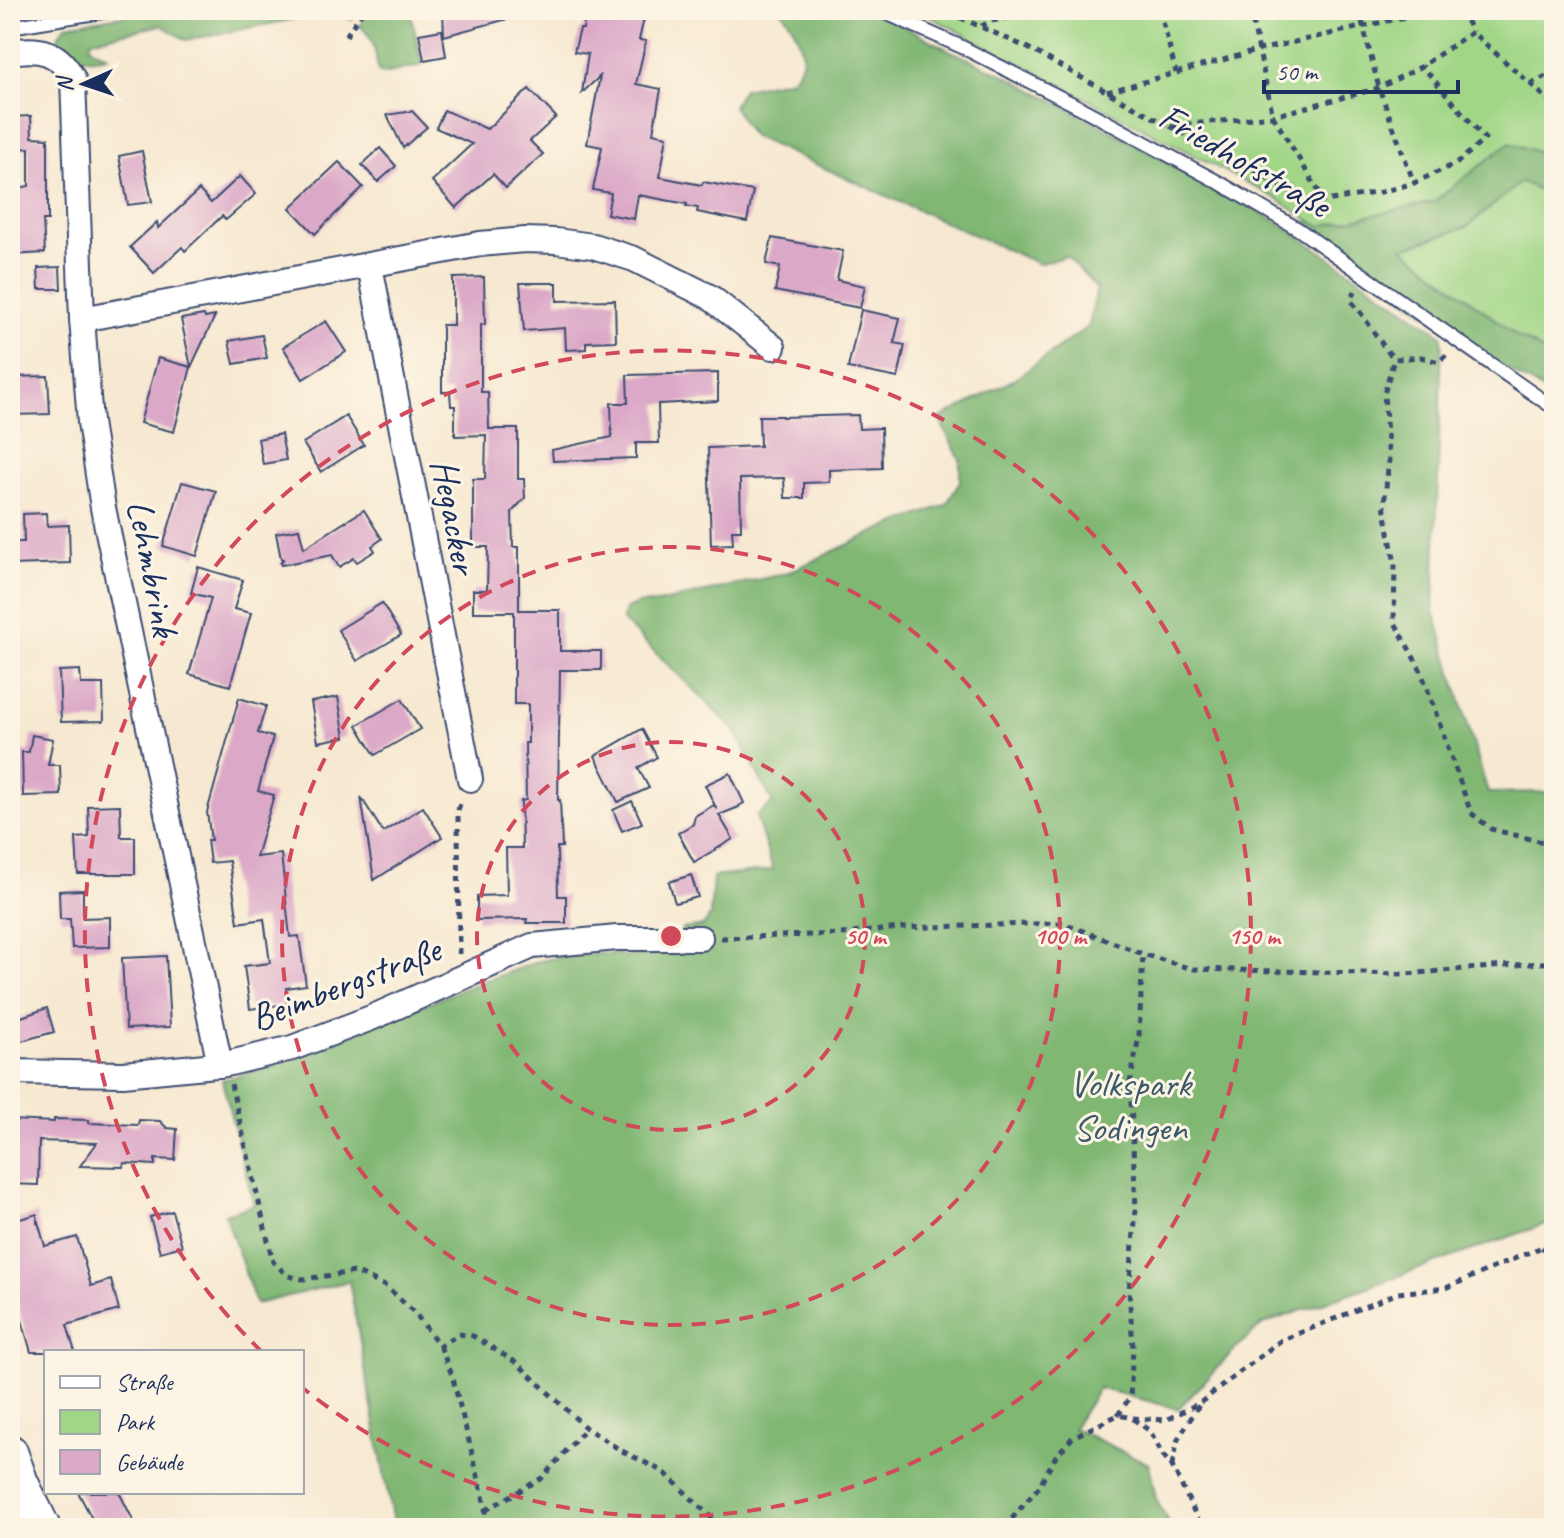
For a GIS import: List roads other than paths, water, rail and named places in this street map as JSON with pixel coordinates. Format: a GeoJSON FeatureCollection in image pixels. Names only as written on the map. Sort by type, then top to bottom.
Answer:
{"type":"FeatureCollection","features":[{"type":"Feature","properties":{"kind":"main road"},"geometry":{"type":"LineString","coordinates":[[14,1474],[43,1528]]}},
{"type":"Feature","properties":{"kind":"street","name":"Lehmbrink"},"geometry":{"type":"LineString","coordinates":[[10,52],[32,50],[58,57],[73,79],[82,319],[90,422],[103,508],[220,1065]]}},
{"type":"Feature","properties":{"kind":"street"},"geometry":{"type":"LineString","coordinates":[[82,319],[495,242],[556,241],[593,246],[634,259],[710,297],[773,347]]}},
{"type":"Feature","properties":{"kind":"street","name":"Hegacker"},"geometry":{"type":"LineString","coordinates":[[370,266],[470,779]]}},
{"type":"Feature","properties":{"kind":"street","name":"Beimbergstraße"},"geometry":{"type":"LineString","coordinates":[[10,1072],[123,1074],[220,1065],[292,1048],[371,1018],[532,946],[617,938],[700,938]]}},
{"type":"Feature","properties":{"kind":"lane"},"geometry":{"type":"LineString","coordinates":[[10,27],[114,10]]}},
{"type":"Feature","properties":{"kind":"lane","name":"Friedhofstraße"},"geometry":{"type":"LineString","coordinates":[[879,10],[988,60],[1192,168],[1298,229],[1548,404],[1554,405]]}},
{"type":"Feature","properties":{"kind":"park label","name":"Volkspark Sodingen"},"geometry":{"type":"Point","coordinates":[1130,1105]}}]}
